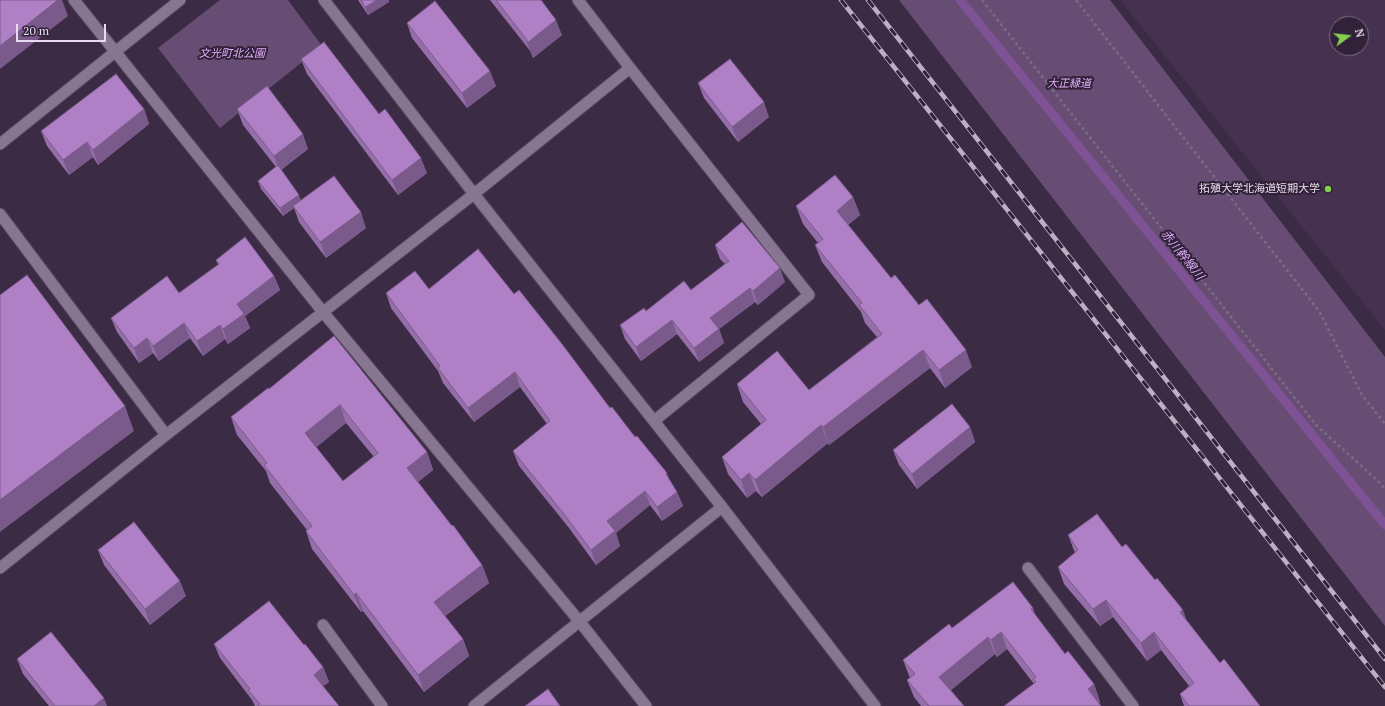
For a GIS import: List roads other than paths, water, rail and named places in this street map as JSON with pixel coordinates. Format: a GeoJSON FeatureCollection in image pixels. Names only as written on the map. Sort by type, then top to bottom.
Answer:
{"type":"FeatureCollection","features":[{"type":"Feature","properties":{"kind":"street"},"geometry":{"type":"LineString","coordinates":[[74,0],[323,312],[580,622],[646,706]]}},
{"type":"Feature","properties":{"kind":"street"},"geometry":{"type":"LineString","coordinates":[[0,144],[180,0]]}},
{"type":"Feature","properties":{"kind":"street"},"geometry":{"type":"LineString","coordinates":[[324,0],[474,194],[722,507],[875,706]]}},
{"type":"Feature","properties":{"kind":"street"},"geometry":{"type":"LineString","coordinates":[[578,0],[809,295],[654,421]]}},
{"type":"Feature","properties":{"kind":"street"},"geometry":{"type":"LineString","coordinates":[[0,568],[166,435],[474,194],[630,68]]}},
{"type":"Feature","properties":{"kind":"street"},"geometry":{"type":"LineString","coordinates":[[0,214],[166,435]]}},
{"type":"Feature","properties":{"kind":"street"},"geometry":{"type":"LineString","coordinates":[[474,706],[722,507]]}},
{"type":"Feature","properties":{"kind":"street"},"geometry":{"type":"LineString","coordinates":[[1028,568],[1133,706]]}},
{"type":"Feature","properties":{"kind":"street"},"geometry":{"type":"LineString","coordinates":[[323,625],[382,706]]}},
{"type":"Feature","properties":{"kind":"waterway","name":"赤川幹線川"},"geometry":{"type":"LineString","coordinates":[[960,0],[1385,525]]}},
{"type":"Feature","properties":{"kind":"railway"},"geometry":{"type":"LineString","coordinates":[[841,0],[1385,687]]}},
{"type":"Feature","properties":{"kind":"railway"},"geometry":{"type":"LineString","coordinates":[[868,0],[1385,659]]}},
{"type":"Feature","properties":{"kind":"place","name":"拓殖大学北海道短期大学"},"geometry":{"type":"Point","coordinates":[1328,189]}},
{"type":"Feature","properties":{"kind":"park label","name":"文光町北公園"},"geometry":{"type":"Point","coordinates":[232,54]}},
{"type":"Feature","properties":{"kind":"park label","name":"大正緑道"},"geometry":{"type":"Point","coordinates":[1069,84]}}]}
